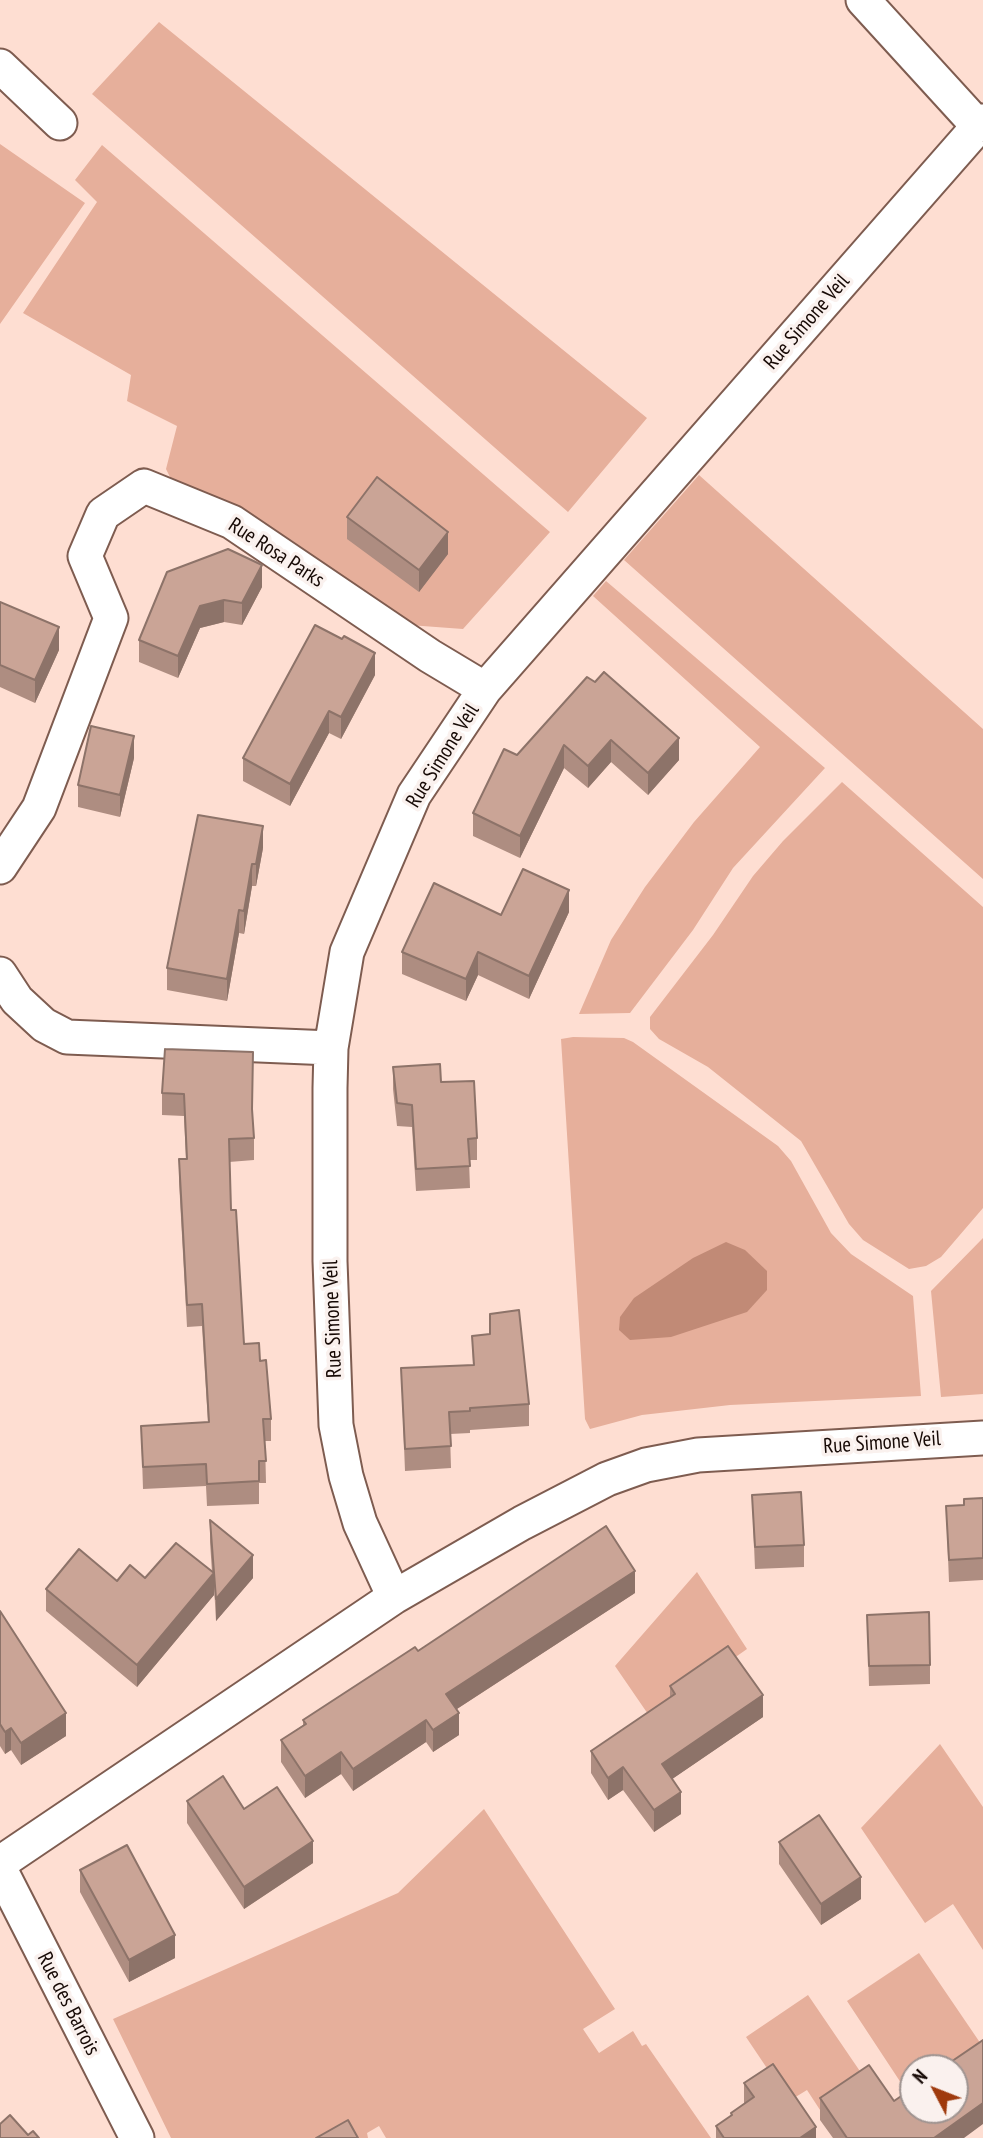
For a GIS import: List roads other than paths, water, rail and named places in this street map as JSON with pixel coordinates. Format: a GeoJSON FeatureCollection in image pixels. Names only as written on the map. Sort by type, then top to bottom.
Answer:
{"type":"FeatureCollection","features":[{"type":"Feature","properties":{"kind":"street"},"geometry":{"type":"LineString","coordinates":[[863,0],[981,124]]}},
{"type":"Feature","properties":{"kind":"street"},"geometry":{"type":"LineString","coordinates":[[0,66],[60,124]]}},
{"type":"Feature","properties":{"kind":"street","name":"Rue Simone Veil"},"geometry":{"type":"LineString","coordinates":[[394,1597],[360,1523],[346,1476],[336,1425],[330,1261],[331,1048],[347,952],[414,794],[485,690],[981,124]]}},
{"type":"Feature","properties":{"kind":"street","name":"Rue Rosa Parks"},"geometry":{"type":"LineString","coordinates":[[0,867],[39,808],[111,618],[85,556],[103,514],[144,486],[232,522],[430,656],[485,690]]}},
{"type":"Feature","properties":{"kind":"street"},"geometry":{"type":"LineString","coordinates":[[0,974],[17,1000],[44,1025],[67,1037],[331,1048]]}},
{"type":"Feature","properties":{"kind":"street","name":"Rue Simone Veil"},"geometry":{"type":"LineString","coordinates":[[0,1863],[394,1597],[522,1522],[607,1479],[646,1465],[698,1455],[983,1437]]}},
{"type":"Feature","properties":{"kind":"street","name":"Rue des Barrois"},"geometry":{"type":"LineString","coordinates":[[0,1869],[137,2138]]}}]}
